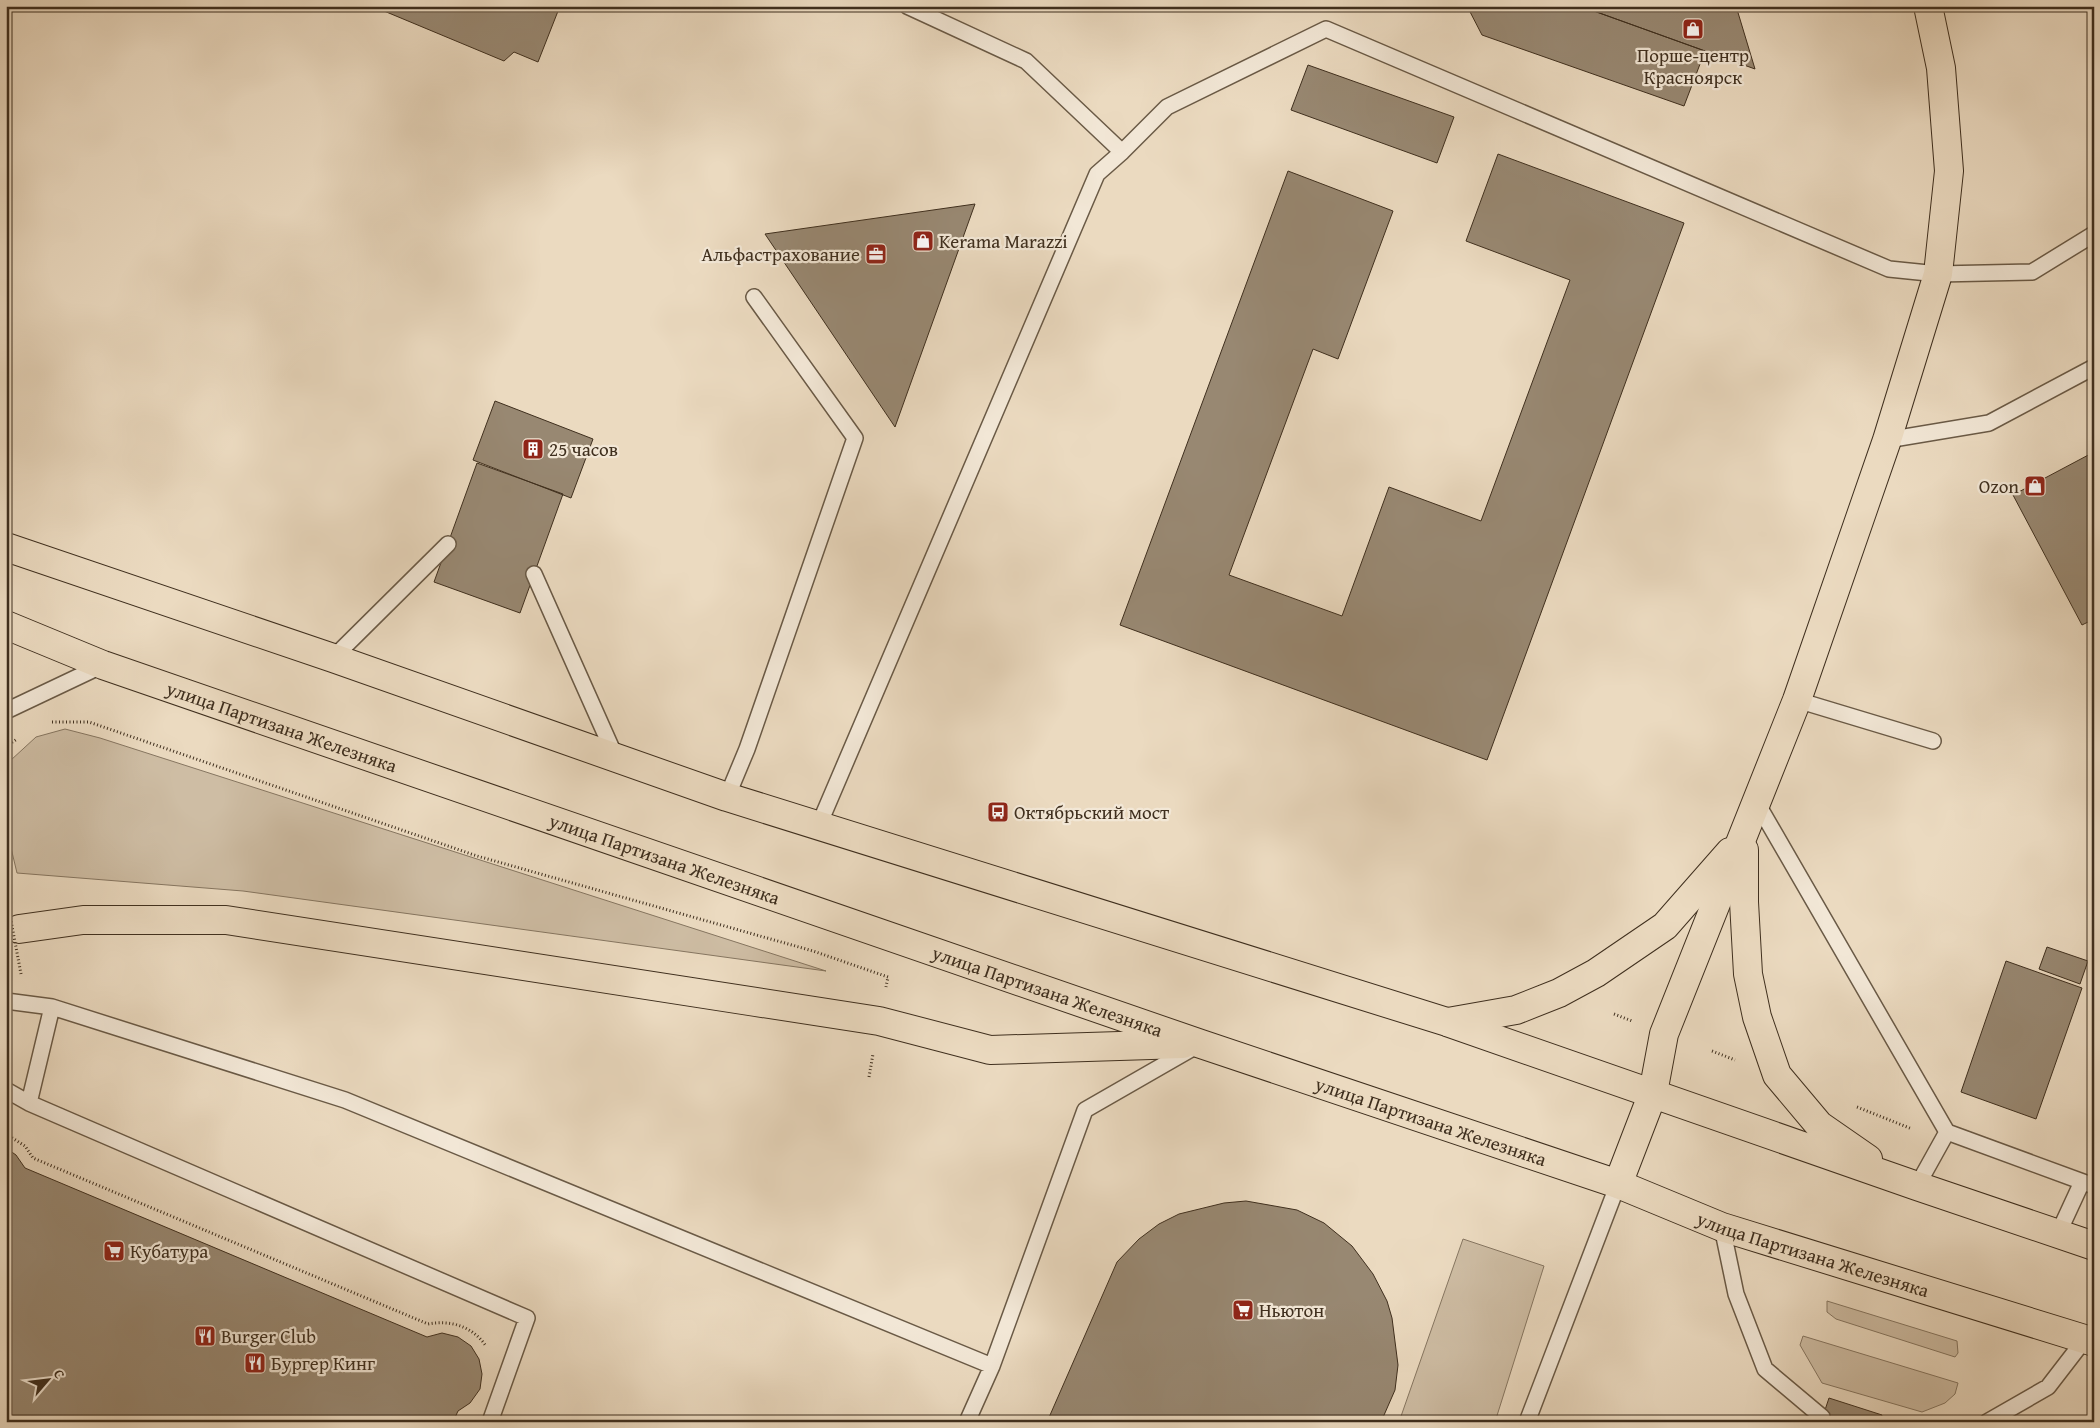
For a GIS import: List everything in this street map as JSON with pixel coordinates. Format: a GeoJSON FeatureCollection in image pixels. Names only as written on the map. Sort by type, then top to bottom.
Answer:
{"type":"FeatureCollection","features":[{"type":"Feature","properties":{"kind":"main road"},"geometry":{"type":"LineString","coordinates":[[1618,1184],[1653,1093],[1664,1034],[1797,700],[1888,440],[1938,274],[1949,171],[1941,68],[1929,6]]}},
{"type":"Feature","properties":{"kind":"main road"},"geometry":{"type":"LineString","coordinates":[[6,547],[333,658],[616,760],[818,827],[1447,1022],[1907,1183],[2094,1246]]}},
{"type":"Feature","properties":{"kind":"main road","name":"улица Партизана Железняка"},"geometry":{"type":"LineString","coordinates":[[6,625],[103,665],[1201,1044],[1618,1184],[1722,1227],[2090,1340]]}},
{"type":"Feature","properties":{"kind":"main road"},"geometry":{"type":"LineString","coordinates":[[1447,1022],[1516,1010],[1560,992],[1596,973],[1665,926],[1744,836]]}},
{"type":"Feature","properties":{"kind":"main road"},"geometry":{"type":"LineString","coordinates":[[1744,836],[1744,902],[1748,974],[1757,1017],[1777,1075],[1819,1125],[1907,1183]]}},
{"type":"Feature","properties":{"kind":"main road"},"geometry":{"type":"LineString","coordinates":[[19,929],[83,920],[226,920],[879,1021],[990,1050],[1201,1044]]}},
{"type":"Feature","properties":{"kind":"lane"},"geometry":{"type":"LineString","coordinates":[[907,6],[1026,62],[1122,152]]}},
{"type":"Feature","properties":{"kind":"lane"},"geometry":{"type":"LineString","coordinates":[[818,827],[1096,174],[1122,152],[1167,107],[1326,29],[1890,269],[1938,274],[2032,272],[2094,234]]}},
{"type":"Feature","properties":{"kind":"lane"},"geometry":{"type":"LineString","coordinates":[[727,797],[750,739],[855,438],[754,297]]}},
{"type":"Feature","properties":{"kind":"lane"},"geometry":{"type":"LineString","coordinates":[[1888,440],[1989,424],[2094,367]]}},
{"type":"Feature","properties":{"kind":"lane"},"geometry":{"type":"LineString","coordinates":[[333,658],[448,544]]}},
{"type":"Feature","properties":{"kind":"lane"},"geometry":{"type":"LineString","coordinates":[[534,574],[616,760]]}},
{"type":"Feature","properties":{"kind":"lane"},"geometry":{"type":"LineString","coordinates":[[6,711],[103,665]]}},
{"type":"Feature","properties":{"kind":"lane"},"geometry":{"type":"LineString","coordinates":[[1797,700],[1933,741]]}},
{"type":"Feature","properties":{"kind":"lane"},"geometry":{"type":"LineString","coordinates":[[1757,803],[1945,1137],[2088,1184],[2058,1234]]}},
{"type":"Feature","properties":{"kind":"lane"},"geometry":{"type":"LineString","coordinates":[[6,1001],[52,1007],[345,1100],[992,1366]]}},
{"type":"Feature","properties":{"kind":"lane"},"geometry":{"type":"LineString","coordinates":[[29,1103],[52,1007]]}},
{"type":"Feature","properties":{"kind":"lane"},"geometry":{"type":"LineString","coordinates":[[967,1422],[992,1366],[1085,1110],[1201,1044]]}},
{"type":"Feature","properties":{"kind":"lane"},"geometry":{"type":"LineString","coordinates":[[6,1090],[29,1103],[527,1318],[490,1422]]}},
{"type":"Feature","properties":{"kind":"lane"},"geometry":{"type":"LineString","coordinates":[[1907,1183],[1945,1137]]}},
{"type":"Feature","properties":{"kind":"lane"},"geometry":{"type":"LineString","coordinates":[[1527,1422],[1618,1184]]}},
{"type":"Feature","properties":{"kind":"lane"},"geometry":{"type":"LineString","coordinates":[[1722,1227],[1736,1294],[1765,1369],[1822,1417]]}},
{"type":"Feature","properties":{"kind":"lane"},"geometry":{"type":"LineString","coordinates":[[1987,1422],[2048,1387],[2090,1340]]}},
{"type":"Feature","properties":{"kind":"path"},"geometry":{"type":"LineString","coordinates":[[45,725],[53,722],[89,722],[477,856],[813,951],[888,977],[869,1077]]}},
{"type":"Feature","properties":{"kind":"path"},"geometry":{"type":"LineString","coordinates":[[6,751],[11,743],[23,735]]}},
{"type":"Feature","properties":{"kind":"path"},"geometry":{"type":"LineString","coordinates":[[6,894],[21,974]]}},
{"type":"Feature","properties":{"kind":"path"},"geometry":{"type":"LineString","coordinates":[[1852,1104],[1945,1137]]}},
{"type":"Feature","properties":{"kind":"path"},"geometry":{"type":"LineString","coordinates":[[6,1134],[25,1146],[33,1158],[428,1324],[442,1321],[462,1326],[479,1337],[487,1348]]}},
{"type":"Feature","properties":{"kind":"shaded area"},"geometry":{"type":"Polygon","coordinates":[[[65,729],[100,738],[826,971],[243,891],[17,873],[6,827],[6,772],[11,760],[36,737],[65,729]]]}},
{"type":"Feature","properties":{"kind":"shaded area"},"geometry":{"type":"Polygon","coordinates":[[[1463,1239],[1544,1266],[1495,1422],[1399,1422],[1463,1239]]]}},
{"type":"Feature","properties":{"kind":"shaded area"},"geometry":{"type":"Polygon","coordinates":[[[1827,1301],[1957,1341],[1958,1353],[1955,1357],[1836,1319],[1827,1312],[1827,1301]]]}},
{"type":"Feature","properties":{"kind":"shaded area"},"geometry":{"type":"Polygon","coordinates":[[[1803,1336],[1958,1383],[1955,1394],[1945,1403],[1922,1412],[1822,1383],[1800,1345],[1803,1336]]]}},
{"type":"Feature","properties":{"kind":"building"},"geometry":{"type":"Polygon","coordinates":[[[372,6],[560,6],[538,62],[514,52],[504,61],[372,6]]]}},
{"type":"Feature","properties":{"kind":"building"},"geometry":{"type":"Polygon","coordinates":[[[1467,6],[1580,6],[1705,51],[1684,106],[1482,35],[1467,6]]]}},
{"type":"Feature","properties":{"kind":"building","name":"Порше-центр Красноярск"},"geometry":{"type":"Polygon","coordinates":[[[1580,6],[1736,6],[1755,69],[1580,6]]]}},
{"type":"Feature","properties":{"kind":"building"},"geometry":{"type":"Polygon","coordinates":[[[1308,65],[1454,117],[1437,163],[1291,110],[1308,65]]]}},
{"type":"Feature","properties":{"kind":"building"},"geometry":{"type":"Polygon","coordinates":[[[1498,154],[1684,223],[1487,760],[1120,625],[1288,171],[1393,211],[1338,359],[1313,349],[1229,575],[1342,616],[1389,487],[1481,521],[1570,280],[1466,241],[1498,154]]]}},
{"type":"Feature","properties":{"kind":"building"},"geometry":{"type":"Polygon","coordinates":[[[975,204],[895,427],[765,234],[975,204]]]}},
{"type":"Feature","properties":{"kind":"building","name":"25 часов"},"geometry":{"type":"Polygon","coordinates":[[[495,401],[593,439],[571,498],[473,460],[495,401]]]}},
{"type":"Feature","properties":{"kind":"building"},"geometry":{"type":"Polygon","coordinates":[[[2094,452],[2094,619],[2082,625],[2013,495],[2094,452]]]}},
{"type":"Feature","properties":{"kind":"building"},"geometry":{"type":"Polygon","coordinates":[[[477,463],[563,494],[520,613],[434,582],[477,463]]]}},
{"type":"Feature","properties":{"kind":"building"},"geometry":{"type":"Polygon","coordinates":[[[2047,947],[2088,961],[2080,984],[2039,969],[2047,947]]]}},
{"type":"Feature","properties":{"kind":"building"},"geometry":{"type":"Polygon","coordinates":[[[2006,961],[2082,988],[2036,1119],[1961,1092],[2006,961]]]}},
{"type":"Feature","properties":{"kind":"building","name":"Кубатура"},"geometry":{"type":"Polygon","coordinates":[[[6,1148],[16,1155],[25,1168],[427,1337],[442,1333],[458,1337],[471,1346],[479,1359],[482,1374],[480,1389],[470,1403],[458,1411],[453,1422],[6,1422],[6,1148]]]}},
{"type":"Feature","properties":{"kind":"building","name":"Ньютон"},"geometry":{"type":"Polygon","coordinates":[[[1246,1201],[1297,1210],[1324,1223],[1352,1246],[1373,1274],[1387,1301],[1392,1318],[1398,1365],[1395,1390],[1381,1422],[1047,1422],[1117,1262],[1139,1239],[1159,1224],[1179,1214],[1224,1203],[1246,1201]]]}},
{"type":"Feature","properties":{"kind":"building"},"geometry":{"type":"Polygon","coordinates":[[[1829,1398],[1882,1415],[1880,1422],[1821,1422],[1829,1398]]]}},
{"type":"Feature","properties":{"kind":"place","name":"Порше-центр Красноярск"},"geometry":{"type":"Point","coordinates":[1693,29]}},
{"type":"Feature","properties":{"kind":"place","name":"Kerama Marazzi"},"geometry":{"type":"Point","coordinates":[923,241]}},
{"type":"Feature","properties":{"kind":"place","name":"Альфастрахование"},"geometry":{"type":"Point","coordinates":[876,254]}},
{"type":"Feature","properties":{"kind":"place","name":"25 часов"},"geometry":{"type":"Point","coordinates":[533,449]}},
{"type":"Feature","properties":{"kind":"place","name":"Ozon"},"geometry":{"type":"Point","coordinates":[2035,486]}},
{"type":"Feature","properties":{"kind":"place","name":"Октябрьский мост"},"geometry":{"type":"Point","coordinates":[998,812]}},
{"type":"Feature","properties":{"kind":"place","name":"Кубатура"},"geometry":{"type":"Point","coordinates":[114,1251]}},
{"type":"Feature","properties":{"kind":"place","name":"Ньютон"},"geometry":{"type":"Point","coordinates":[1243,1310]}},
{"type":"Feature","properties":{"kind":"place","name":"Burger Club"},"geometry":{"type":"Point","coordinates":[205,1336]}},
{"type":"Feature","properties":{"kind":"place","name":"Бургер Кинг"},"geometry":{"type":"Point","coordinates":[255,1363]}}]}
